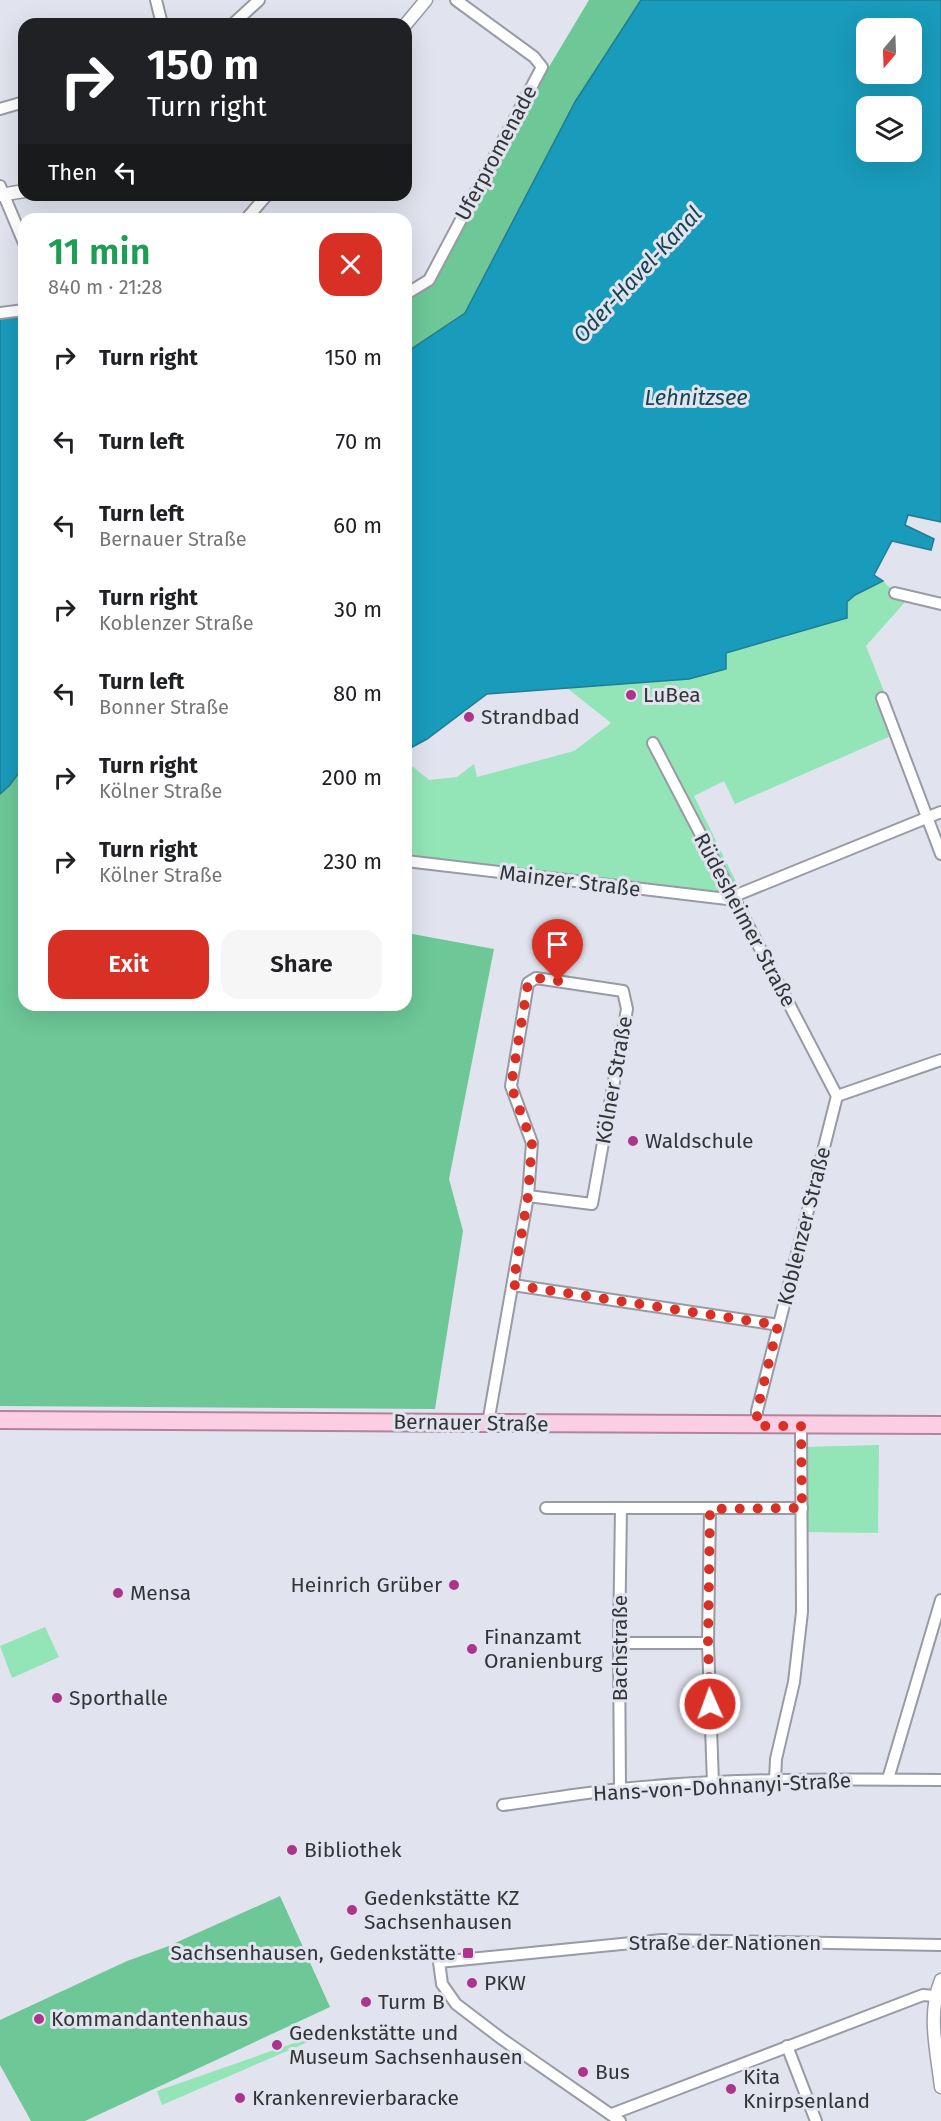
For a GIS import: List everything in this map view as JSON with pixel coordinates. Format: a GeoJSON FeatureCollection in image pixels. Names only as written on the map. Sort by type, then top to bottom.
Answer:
{"type":"FeatureCollection","features":[{"type":"Feature","properties":{"kind":"main road","name":"Bernauer Straße"},"geometry":{"type":"LineString","coordinates":[[0,1420],[757,1426],[941,1425]]}},
{"type":"Feature","properties":{"kind":"street"},"geometry":{"type":"LineString","coordinates":[[156,0],[160,18]]}},
{"type":"Feature","properties":{"kind":"street"},"geometry":{"type":"LineString","coordinates":[[240,18],[259,0]]}},
{"type":"Feature","properties":{"kind":"street"},"geometry":{"type":"LineString","coordinates":[[411,18],[426,0]]}},
{"type":"Feature","properties":{"kind":"street","name":"Uferpromenade"},"geometry":{"type":"LineString","coordinates":[[412,290],[429,280],[542,67],[534,57],[456,0]]}},
{"type":"Feature","properties":{"kind":"street"},"geometry":{"type":"LineString","coordinates":[[0,108],[18,104]]}},
{"type":"Feature","properties":{"kind":"street"},"geometry":{"type":"LineString","coordinates":[[18,191],[1,191],[18,229]]}},
{"type":"Feature","properties":{"kind":"street"},"geometry":{"type":"LineString","coordinates":[[251,213],[262,201]]}},
{"type":"Feature","properties":{"kind":"street"},"geometry":{"type":"LineString","coordinates":[[0,313],[18,311]]}},
{"type":"Feature","properties":{"kind":"street"},"geometry":{"type":"LineString","coordinates":[[895,593],[941,604]]}},
{"type":"Feature","properties":{"kind":"street"},"geometry":{"type":"LineString","coordinates":[[882,698],[941,854]]}},
{"type":"Feature","properties":{"kind":"street","name":"Rüdesheimer Straße"},"geometry":{"type":"LineString","coordinates":[[653,743],[837,1096]]}},
{"type":"Feature","properties":{"kind":"street"},"geometry":{"type":"LineString","coordinates":[[733,898],[941,812]]}},
{"type":"Feature","properties":{"kind":"street","name":"Mainzer Straße"},"geometry":{"type":"LineString","coordinates":[[412,862],[733,898]]}},
{"type":"Feature","properties":{"kind":"street","name":"Kölner Straße"},"geometry":{"type":"LineString","coordinates":[[488,1423],[528,1196],[532,1143],[511,1086],[528,983],[536,978],[623,991],[627,1009],[592,1204],[528,1196]]}},
{"type":"Feature","properties":{"kind":"street"},"geometry":{"type":"LineString","coordinates":[[837,1096],[941,1060]]}},
{"type":"Feature","properties":{"kind":"street","name":"Koblenzer Straße"},"geometry":{"type":"LineString","coordinates":[[757,1426],[757,1411],[837,1096]]}},
{"type":"Feature","properties":{"kind":"street"},"geometry":{"type":"LineString","coordinates":[[513,1285],[778,1325]]}},
{"type":"Feature","properties":{"kind":"street"},"geometry":{"type":"LineString","coordinates":[[775,1779],[776,1759],[794,1682],[802,1612],[801,1426]]}},
{"type":"Feature","properties":{"kind":"street"},"geometry":{"type":"LineString","coordinates":[[546,1508],[802,1508]]}},
{"type":"Feature","properties":{"kind":"street","name":"Bachstraße"},"geometry":{"type":"LineString","coordinates":[[620,1789],[621,1508]]}},
{"type":"Feature","properties":{"kind":"street"},"geometry":{"type":"LineString","coordinates":[[710,1509],[708,1643],[713,1783]]}},
{"type":"Feature","properties":{"kind":"street"},"geometry":{"type":"LineString","coordinates":[[888,1779],[941,1600]]}},
{"type":"Feature","properties":{"kind":"street"},"geometry":{"type":"LineString","coordinates":[[619,1643],[708,1643]]}},
{"type":"Feature","properties":{"kind":"street","name":"Hans-von-Dohnanyi-Straße"},"geometry":{"type":"LineString","coordinates":[[503,1805],[620,1789],[775,1779],[941,1780]]}},
{"type":"Feature","properties":{"kind":"street","name":"Straße der Nationen"},"geometry":{"type":"LineString","coordinates":[[616,2118],[502,2039],[456,2004],[442,1984],[439,1962],[662,1940],[941,1945]]}},
{"type":"Feature","properties":{"kind":"street"},"geometry":{"type":"LineString","coordinates":[[941,1980],[935,1996],[933,2019],[941,2087]]}},
{"type":"Feature","properties":{"kind":"street"},"geometry":{"type":"LineString","coordinates":[[616,2118],[787,2046],[923,1995],[935,1996]]}},
{"type":"Feature","properties":{"kind":"street"},"geometry":{"type":"LineString","coordinates":[[787,2046],[816,2121]]}},
{"type":"Feature","properties":{"kind":"green space"},"geometry":{"type":"Polygon","coordinates":[[[589,0],[641,0],[575,102],[465,313],[412,349],[412,287],[426,277],[439,251],[589,0]]]}},
{"type":"Feature","properties":{"kind":"green space"},"geometry":{"type":"Polygon","coordinates":[[[883,581],[905,602],[866,646],[900,732],[735,804],[724,781],[694,796],[743,896],[412,862],[412,766],[429,780],[457,777],[474,764],[477,777],[574,751],[611,723],[567,688],[689,679],[726,669],[725,653],[847,618],[847,602],[855,595],[883,581]]]}},
{"type":"Feature","properties":{"kind":"green space"},"geometry":{"type":"Polygon","coordinates":[[[18,774],[18,1011],[412,1011],[412,934],[494,949],[449,1179],[463,1231],[435,1409],[0,1406],[0,794],[18,774]]]}},
{"type":"Feature","properties":{"kind":"green space"},"geometry":{"type":"Polygon","coordinates":[[[879,1445],[878,1533],[803,1532],[801,1447],[879,1445]]]}},
{"type":"Feature","properties":{"kind":"green space"},"geometry":{"type":"Polygon","coordinates":[[[45,1627],[59,1657],[12,1678],[0,1646],[45,1627]]]}},
{"type":"Feature","properties":{"kind":"green space"},"geometry":{"type":"Polygon","coordinates":[[[280,1896],[330,2007],[85,2121],[31,2121],[0,2065],[0,2020],[127,1961],[169,1946],[172,1951],[177,1949],[175,1943],[280,1896]]]}},
{"type":"Feature","properties":{"kind":"green space"},"geometry":{"type":"Polygon","coordinates":[[[320,2034],[315,2039],[162,2105],[157,2091],[320,2034]]]}},
{"type":"Feature","properties":{"kind":"water","name":"Lehnitzsee"},"geometry":{"type":"Polygon","coordinates":[[[641,0],[941,0],[941,522],[908,515],[905,525],[934,539],[931,550],[892,541],[874,575],[883,581],[855,595],[847,602],[847,618],[726,653],[726,669],[689,679],[487,694],[427,739],[412,747],[412,349],[465,313],[575,102],[641,0]]]}},
{"type":"Feature","properties":{"kind":"water"},"geometry":{"type":"Polygon","coordinates":[[[18,318],[18,774],[0,794],[0,319],[18,318]]]}},
{"type":"Feature","properties":{"kind":"place","name":"LuBea"},"geometry":{"type":"Point","coordinates":[631,695]}},
{"type":"Feature","properties":{"kind":"place","name":"Strandbad"},"geometry":{"type":"Point","coordinates":[469,717]}},
{"type":"Feature","properties":{"kind":"place","name":"Waldschule"},"geometry":{"type":"Point","coordinates":[633,1141]}},
{"type":"Feature","properties":{"kind":"place","name":"Heinrich Grüber"},"geometry":{"type":"Point","coordinates":[454,1585]}},
{"type":"Feature","properties":{"kind":"place","name":"Mensa"},"geometry":{"type":"Point","coordinates":[118,1593]}},
{"type":"Feature","properties":{"kind":"place","name":"Finanzamt Oranienburg"},"geometry":{"type":"Point","coordinates":[472,1649]}},
{"type":"Feature","properties":{"kind":"place","name":"Sporthalle"},"geometry":{"type":"Point","coordinates":[57,1698]}},
{"type":"Feature","properties":{"kind":"place","name":"Bibliothek"},"geometry":{"type":"Point","coordinates":[292,1850]}},
{"type":"Feature","properties":{"kind":"place","name":"Gedenkstätte KZ Sachsenhausen"},"geometry":{"type":"Point","coordinates":[352,1910]}},
{"type":"Feature","properties":{"kind":"place","name":"Sachsenhausen, Gedenkstätte"},"geometry":{"type":"Point","coordinates":[468,1953]}},
{"type":"Feature","properties":{"kind":"place","name":"PKW"},"geometry":{"type":"Point","coordinates":[472,1983]}},
{"type":"Feature","properties":{"kind":"place","name":"Turm B"},"geometry":{"type":"Point","coordinates":[366,2002]}},
{"type":"Feature","properties":{"kind":"place","name":"Kommandantenhaus"},"geometry":{"type":"Point","coordinates":[39,2019]}},
{"type":"Feature","properties":{"kind":"place","name":"Gedenkstätte und Museum Sachsenhausen"},"geometry":{"type":"Point","coordinates":[277,2045]}},
{"type":"Feature","properties":{"kind":"place","name":"Bus"},"geometry":{"type":"Point","coordinates":[583,2072]}},
{"type":"Feature","properties":{"kind":"place","name":"Kita Knirpsenland"},"geometry":{"type":"Point","coordinates":[731,2089]}},
{"type":"Feature","properties":{"kind":"place","name":"Krankenrevierbaracke"},"geometry":{"type":"Point","coordinates":[240,2098]}},
{"type":"Feature","properties":{"kind":"route"},"geometry":{"type":"LineString","coordinates":[[558,981],[536,978],[528,983],[511,1086],[532,1143],[528,1196],[513,1285],[778,1325],[757,1411],[757,1426],[801,1426],[802,1508],[710,1509],[708,1643],[710,1704]]}},
{"type":"Feature","properties":{"kind":"water label","name":"Oder-Havel-Kanal"},"geometry":{"type":"Point","coordinates":[637,274]}}]}
